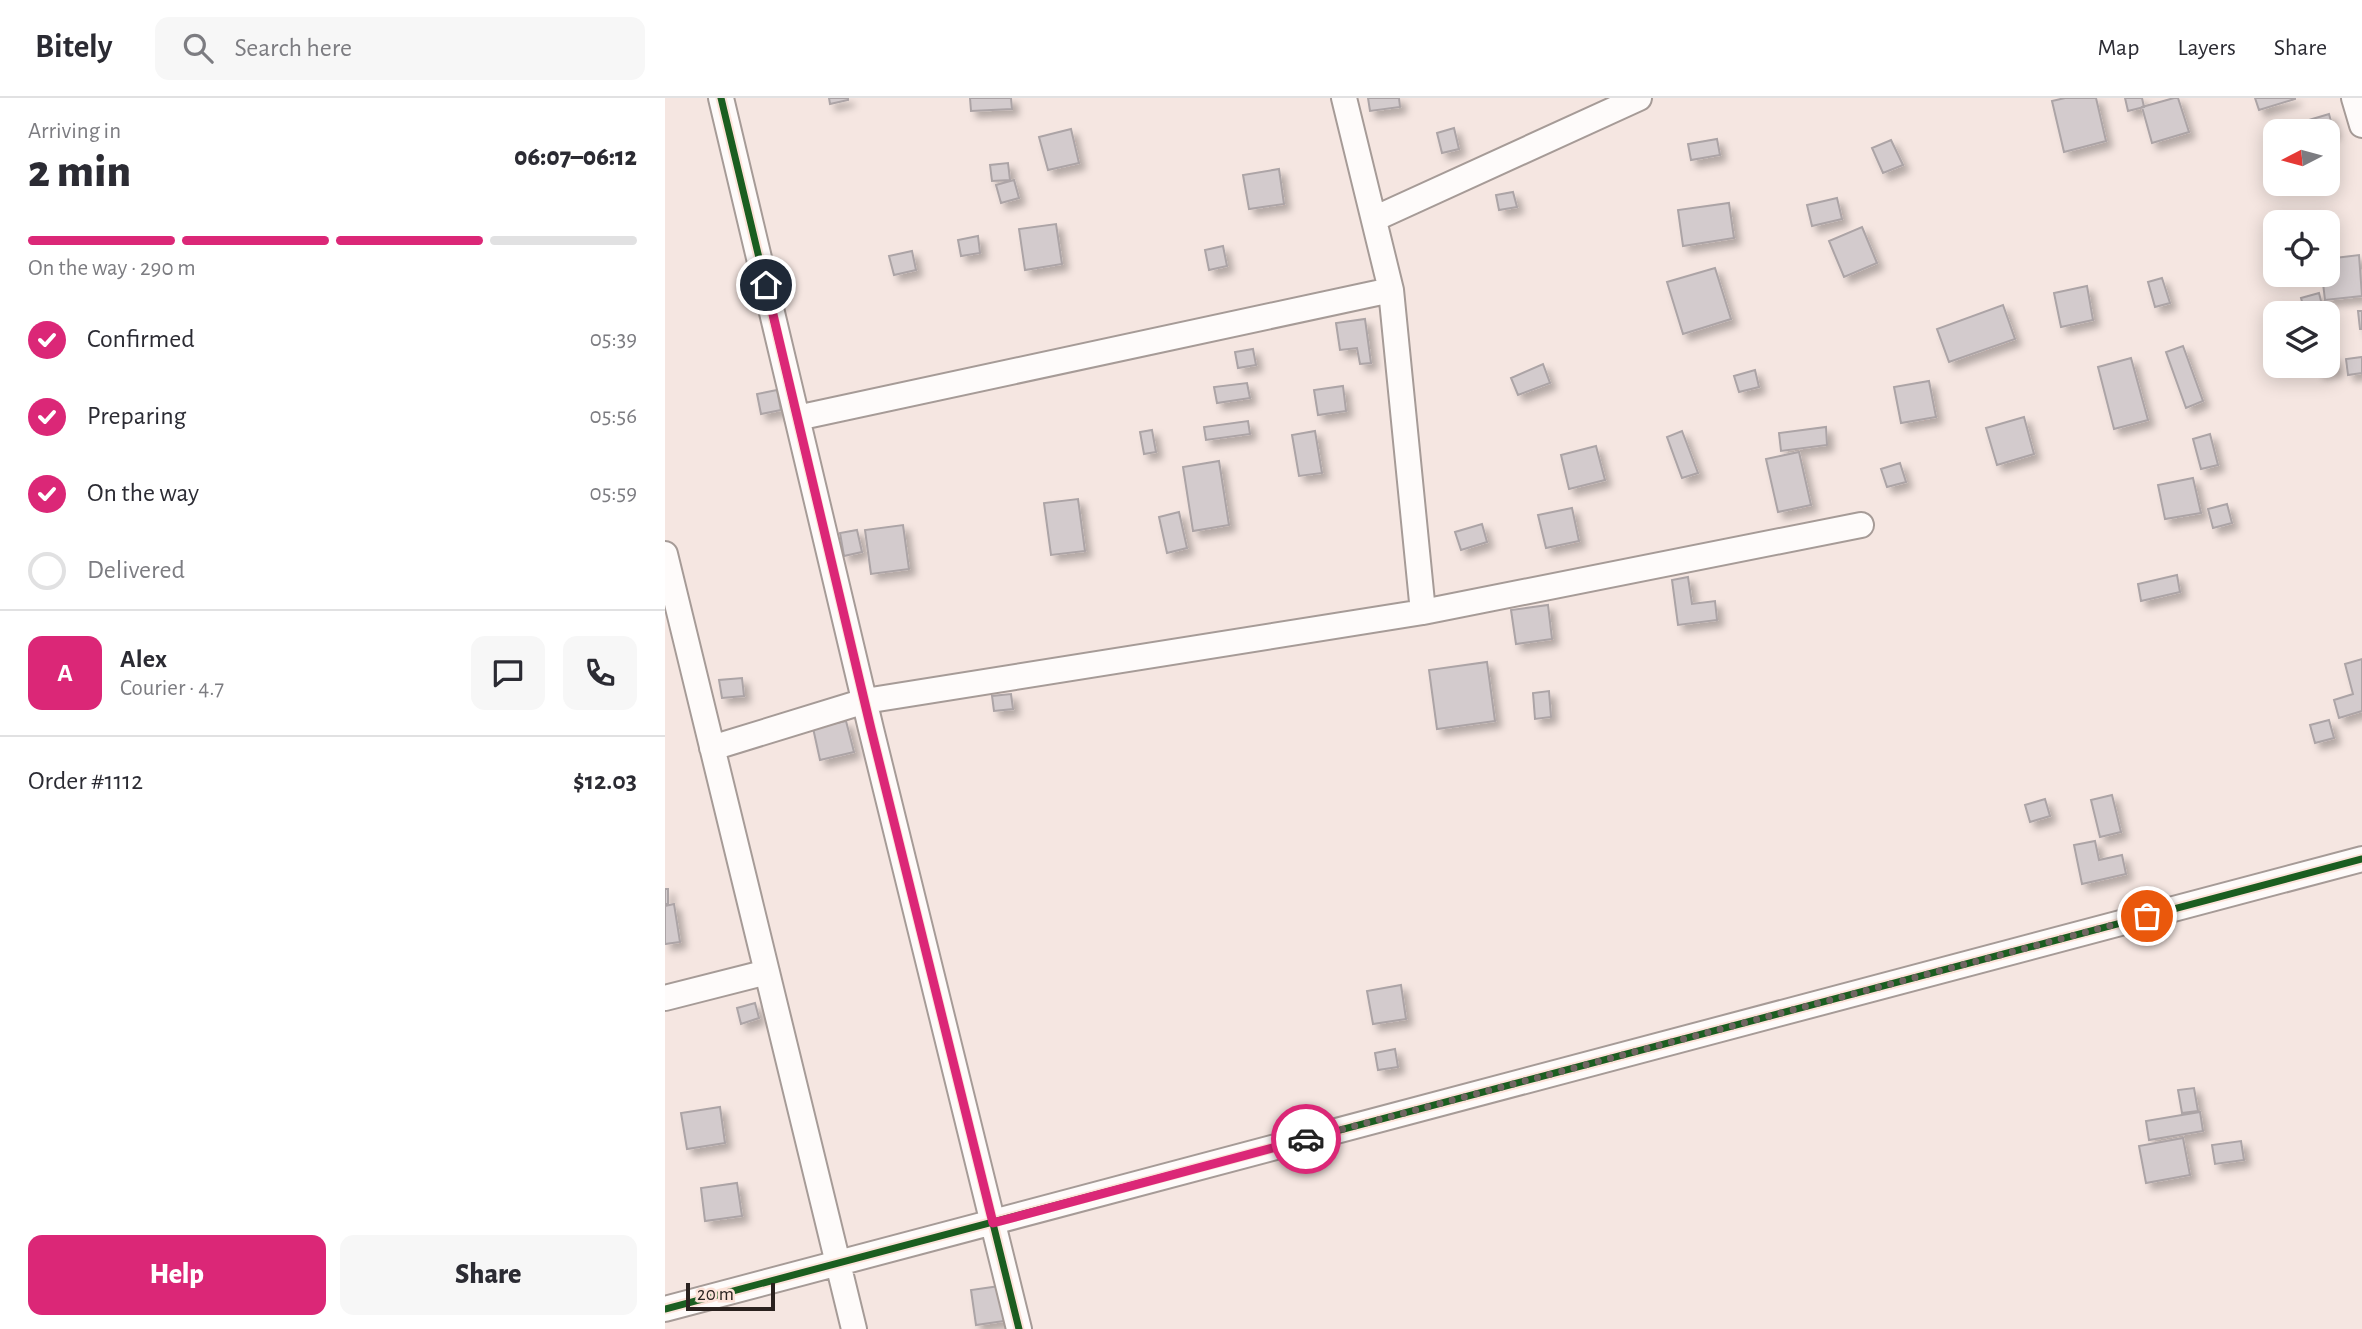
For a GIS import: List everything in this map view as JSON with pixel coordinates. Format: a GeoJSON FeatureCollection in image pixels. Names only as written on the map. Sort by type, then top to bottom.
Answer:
{"type":"FeatureCollection","features":[{"type":"Feature","properties":{"kind":"street"},"geometry":{"type":"LineString","coordinates":[[722,98],[865,701],[1019,1329]]}},
{"type":"Feature","properties":{"kind":"street"},"geometry":{"type":"LineString","coordinates":[[1344,98],[1391,290],[1423,612]]}},
{"type":"Feature","properties":{"kind":"street"},"geometry":{"type":"LineString","coordinates":[[2354,98],[2362,125]]}},
{"type":"Feature","properties":{"kind":"street"},"geometry":{"type":"LineString","coordinates":[[1374,219],[1626,101]]}},
{"type":"Feature","properties":{"kind":"street"},"geometry":{"type":"LineString","coordinates":[[797,418],[1391,290]]}},
{"type":"Feature","properties":{"kind":"street"},"geometry":{"type":"LineString","coordinates":[[712,748],[865,701],[1423,612],[1861,525]]}},
{"type":"Feature","properties":{"kind":"street"},"geometry":{"type":"LineString","coordinates":[[665,554],[854,1329]]}},
{"type":"Feature","properties":{"kind":"street"},"geometry":{"type":"LineString","coordinates":[[665,1309],[2362,859]]}},
{"type":"Feature","properties":{"kind":"street"},"geometry":{"type":"LineString","coordinates":[[665,998],[767,972]]}},
{"type":"Feature","properties":{"kind":"building"},"geometry":{"type":"Polygon","coordinates":[[[829,98],[848,98],[848,100],[830,104],[829,98]]]}},
{"type":"Feature","properties":{"kind":"building"},"geometry":{"type":"Polygon","coordinates":[[[970,98],[1011,98],[1012,109],[971,111],[970,98]]]}},
{"type":"Feature","properties":{"kind":"building"},"geometry":{"type":"Polygon","coordinates":[[[1368,98],[1399,98],[1400,107],[1370,111],[1368,98]]]}},
{"type":"Feature","properties":{"kind":"building"},"geometry":{"type":"Polygon","coordinates":[[[2065,98],[2096,98],[2106,141],[2064,152],[2052,101],[2065,98]]]}},
{"type":"Feature","properties":{"kind":"building"},"geometry":{"type":"Polygon","coordinates":[[[2125,98],[2142,98],[2144,107],[2128,111],[2125,98]]]}},
{"type":"Feature","properties":{"kind":"building"},"geometry":{"type":"Polygon","coordinates":[[[2178,98],[2189,132],[2152,143],[2142,107],[2178,98]]]}},
{"type":"Feature","properties":{"kind":"building"},"geometry":{"type":"Polygon","coordinates":[[[2255,98],[2295,98],[2295,99],[2259,110],[2255,98]]]}},
{"type":"Feature","properties":{"kind":"building"},"geometry":{"type":"Polygon","coordinates":[[[2329,114],[2330,119],[2312,119],[2329,114]]]}},
{"type":"Feature","properties":{"kind":"building"},"geometry":{"type":"Polygon","coordinates":[[[1454,128],[1459,149],[1442,153],[1437,133],[1454,128]]]}},
{"type":"Feature","properties":{"kind":"building"},"geometry":{"type":"Polygon","coordinates":[[[1071,129],[1079,163],[1048,170],[1039,137],[1071,129]]]}},
{"type":"Feature","properties":{"kind":"building"},"geometry":{"type":"Polygon","coordinates":[[[1717,139],[1720,155],[1691,160],[1688,144],[1717,139]]]}},
{"type":"Feature","properties":{"kind":"building"},"geometry":{"type":"Polygon","coordinates":[[[1891,140],[1903,165],[1883,173],[1872,148],[1891,140]]]}},
{"type":"Feature","properties":{"kind":"building"},"geometry":{"type":"Polygon","coordinates":[[[1008,163],[1010,180],[992,181],[990,165],[1008,163]]]}},
{"type":"Feature","properties":{"kind":"building"},"geometry":{"type":"Polygon","coordinates":[[[1279,169],[1284,204],[1249,209],[1243,175],[1279,169]]]}},
{"type":"Feature","properties":{"kind":"building"},"geometry":{"type":"Polygon","coordinates":[[[1014,180],[1019,198],[1001,203],[996,185],[1014,180]]]}},
{"type":"Feature","properties":{"kind":"building"},"geometry":{"type":"Polygon","coordinates":[[[1513,192],[1517,207],[1499,210],[1496,195],[1513,192]]]}},
{"type":"Feature","properties":{"kind":"building"},"geometry":{"type":"Polygon","coordinates":[[[1837,198],[1842,219],[1812,226],[1807,205],[1837,198]]]}},
{"type":"Feature","properties":{"kind":"building"},"geometry":{"type":"Polygon","coordinates":[[[1729,203],[1734,238],[1683,246],[1678,210],[1729,203]]]}},
{"type":"Feature","properties":{"kind":"building"},"geometry":{"type":"Polygon","coordinates":[[[1056,224],[1062,264],[1025,270],[1019,229],[1056,224]]]}},
{"type":"Feature","properties":{"kind":"building"},"geometry":{"type":"Polygon","coordinates":[[[1862,227],[1877,263],[1844,277],[1829,241],[1862,227]]]}},
{"type":"Feature","properties":{"kind":"building"},"geometry":{"type":"Polygon","coordinates":[[[978,236],[980,253],[961,256],[958,240],[978,236]]]}},
{"type":"Feature","properties":{"kind":"building"},"geometry":{"type":"Polygon","coordinates":[[[1223,246],[1227,266],[1209,270],[1205,250],[1223,246]]]}},
{"type":"Feature","properties":{"kind":"building"},"geometry":{"type":"Polygon","coordinates":[[[912,251],[916,270],[894,275],[889,256],[912,251]]]}},
{"type":"Feature","properties":{"kind":"building"},"geometry":{"type":"Polygon","coordinates":[[[2359,255],[2362,296],[2325,300],[2323,287],[2340,287],[2340,257],[2359,255]]]}},
{"type":"Feature","properties":{"kind":"building"},"geometry":{"type":"Polygon","coordinates":[[[1715,268],[1731,319],[1683,334],[1667,282],[1715,268]]]}},
{"type":"Feature","properties":{"kind":"building"},"geometry":{"type":"Polygon","coordinates":[[[2162,278],[2170,303],[2155,307],[2148,282],[2162,278]]]}},
{"type":"Feature","properties":{"kind":"building"},"geometry":{"type":"Polygon","coordinates":[[[2087,286],[2093,320],[2061,327],[2054,293],[2087,286]]]}},
{"type":"Feature","properties":{"kind":"building"},"geometry":{"type":"Polygon","coordinates":[[[2319,293],[2321,301],[2302,301],[2301,298],[2319,293]]]}},
{"type":"Feature","properties":{"kind":"building"},"geometry":{"type":"Polygon","coordinates":[[[2003,305],[2015,339],[1949,362],[1937,329],[2003,305]]]}},
{"type":"Feature","properties":{"kind":"building"},"geometry":{"type":"Polygon","coordinates":[[[2358,311],[2362,311],[2362,329],[2360,329],[2358,311]]]}},
{"type":"Feature","properties":{"kind":"building"},"geometry":{"type":"Polygon","coordinates":[[[1365,319],[1371,363],[1360,364],[1357,348],[1340,350],[1336,323],[1365,319]]]}},
{"type":"Feature","properties":{"kind":"building"},"geometry":{"type":"Polygon","coordinates":[[[2183,346],[2203,401],[2186,408],[2166,352],[2183,346]]]}},
{"type":"Feature","properties":{"kind":"building"},"geometry":{"type":"Polygon","coordinates":[[[1253,349],[1256,365],[1238,368],[1235,352],[1253,349]]]}},
{"type":"Feature","properties":{"kind":"building"},"geometry":{"type":"Polygon","coordinates":[[[2362,357],[2362,373],[2348,375],[2346,359],[2362,357]]]}},
{"type":"Feature","properties":{"kind":"building"},"geometry":{"type":"Polygon","coordinates":[[[2131,358],[2148,420],[2114,429],[2098,367],[2131,358]]]}},
{"type":"Feature","properties":{"kind":"building"},"geometry":{"type":"Polygon","coordinates":[[[1543,364],[1550,383],[1518,395],[1511,378],[1543,364]]]}},
{"type":"Feature","properties":{"kind":"building"},"geometry":{"type":"Polygon","coordinates":[[[1755,370],[1759,387],[1739,392],[1734,376],[1755,370]]]}},
{"type":"Feature","properties":{"kind":"building"},"geometry":{"type":"Polygon","coordinates":[[[1929,381],[1936,417],[1901,423],[1894,387],[1929,381]]]}},
{"type":"Feature","properties":{"kind":"building"},"geometry":{"type":"Polygon","coordinates":[[[1247,383],[1250,398],[1217,403],[1214,387],[1247,383]]]}},
{"type":"Feature","properties":{"kind":"building"},"geometry":{"type":"Polygon","coordinates":[[[1343,386],[1346,411],[1318,415],[1314,390],[1343,386]]]}},
{"type":"Feature","properties":{"kind":"building"},"geometry":{"type":"Polygon","coordinates":[[[777,390],[781,410],[761,414],[757,394],[777,390]]]}},
{"type":"Feature","properties":{"kind":"building"},"geometry":{"type":"Polygon","coordinates":[[[2024,417],[2034,454],[1997,465],[1986,428],[2024,417]]]}},
{"type":"Feature","properties":{"kind":"building"},"geometry":{"type":"Polygon","coordinates":[[[1248,421],[1250,434],[1206,440],[1204,427],[1248,421]]]}},
{"type":"Feature","properties":{"kind":"building"},"geometry":{"type":"Polygon","coordinates":[[[1826,427],[1827,445],[1781,451],[1779,433],[1826,427]]]}},
{"type":"Feature","properties":{"kind":"building"},"geometry":{"type":"Polygon","coordinates":[[[1152,430],[1156,452],[1144,454],[1140,432],[1152,430]]]}},
{"type":"Feature","properties":{"kind":"building"},"geometry":{"type":"Polygon","coordinates":[[[1315,431],[1322,473],[1299,476],[1292,435],[1315,431]]]}},
{"type":"Feature","properties":{"kind":"building"},"geometry":{"type":"Polygon","coordinates":[[[1682,431],[1698,473],[1682,478],[1667,437],[1682,431]]]}},
{"type":"Feature","properties":{"kind":"building"},"geometry":{"type":"Polygon","coordinates":[[[2210,434],[2218,465],[2201,469],[2193,439],[2210,434]]]}},
{"type":"Feature","properties":{"kind":"building"},"geometry":{"type":"Polygon","coordinates":[[[1596,446],[1605,480],[1569,489],[1561,455],[1596,446]]]}},
{"type":"Feature","properties":{"kind":"building"},"geometry":{"type":"Polygon","coordinates":[[[1799,452],[1811,505],[1778,512],[1766,459],[1799,452]]]}},
{"type":"Feature","properties":{"kind":"building"},"geometry":{"type":"Polygon","coordinates":[[[1219,461],[1229,525],[1193,531],[1183,467],[1219,461]]]}},
{"type":"Feature","properties":{"kind":"building"},"geometry":{"type":"Polygon","coordinates":[[[1900,463],[1906,482],[1887,487],[1881,469],[1900,463]]]}},
{"type":"Feature","properties":{"kind":"building"},"geometry":{"type":"Polygon","coordinates":[[[2193,478],[2201,513],[2165,519],[2158,485],[2193,478]]]}},
{"type":"Feature","properties":{"kind":"building"},"geometry":{"type":"Polygon","coordinates":[[[1078,499],[1085,551],[1051,555],[1044,503],[1078,499]]]}},
{"type":"Feature","properties":{"kind":"building"},"geometry":{"type":"Polygon","coordinates":[[[2227,504],[2232,523],[2213,528],[2208,509],[2227,504]]]}},
{"type":"Feature","properties":{"kind":"building"},"geometry":{"type":"Polygon","coordinates":[[[1572,508],[1579,541],[1546,548],[1538,515],[1572,508]]]}},
{"type":"Feature","properties":{"kind":"building"},"geometry":{"type":"Polygon","coordinates":[[[1179,512],[1187,548],[1167,553],[1159,517],[1179,512]]]}},
{"type":"Feature","properties":{"kind":"building"},"geometry":{"type":"Polygon","coordinates":[[[1482,524],[1487,542],[1461,550],[1455,532],[1482,524]]]}},
{"type":"Feature","properties":{"kind":"building"},"geometry":{"type":"Polygon","coordinates":[[[903,525],[909,569],[871,574],[865,530],[903,525]]]}},
{"type":"Feature","properties":{"kind":"building"},"geometry":{"type":"Polygon","coordinates":[[[857,530],[862,552],[844,556],[840,533],[857,530]]]}},
{"type":"Feature","properties":{"kind":"building"},"geometry":{"type":"Polygon","coordinates":[[[2177,575],[2180,592],[2141,601],[2138,584],[2177,575]]]}},
{"type":"Feature","properties":{"kind":"building"},"geometry":{"type":"Polygon","coordinates":[[[1688,577],[1692,604],[1715,601],[1717,620],[1678,625],[1672,580],[1688,577]]]}},
{"type":"Feature","properties":{"kind":"building"},"geometry":{"type":"Polygon","coordinates":[[[1548,605],[1552,639],[1516,644],[1511,610],[1548,605]]]}},
{"type":"Feature","properties":{"kind":"building"},"geometry":{"type":"Polygon","coordinates":[[[2362,659],[2362,711],[2339,718],[2334,700],[2353,694],[2345,664],[2362,659]]]}},
{"type":"Feature","properties":{"kind":"building"},"geometry":{"type":"Polygon","coordinates":[[[1487,662],[1495,721],[1437,729],[1429,670],[1487,662]]]}},
{"type":"Feature","properties":{"kind":"building"},"geometry":{"type":"Polygon","coordinates":[[[742,678],[744,696],[722,698],[719,680],[742,678]]]}},
{"type":"Feature","properties":{"kind":"building"},"geometry":{"type":"Polygon","coordinates":[[[1549,691],[1551,717],[1535,719],[1533,693],[1549,691]]]}},
{"type":"Feature","properties":{"kind":"building"},"geometry":{"type":"Polygon","coordinates":[[[1011,694],[1013,709],[994,711],[992,696],[1011,694]]]}},
{"type":"Feature","properties":{"kind":"building"},"geometry":{"type":"Polygon","coordinates":[[[2329,720],[2334,738],[2315,743],[2310,725],[2329,720]]]}},
{"type":"Feature","properties":{"kind":"building"},"geometry":{"type":"Polygon","coordinates":[[[846,721],[854,752],[820,760],[813,728],[846,721]]]}},
{"type":"Feature","properties":{"kind":"building"},"geometry":{"type":"Polygon","coordinates":[[[2112,795],[2121,832],[2100,837],[2091,800],[2112,795]]]}},
{"type":"Feature","properties":{"kind":"building"},"geometry":{"type":"Polygon","coordinates":[[[2045,799],[2050,816],[2030,822],[2025,805],[2045,799]]]}},
{"type":"Feature","properties":{"kind":"building"},"geometry":{"type":"Polygon","coordinates":[[[2095,841],[2099,860],[2122,855],[2126,874],[2082,884],[2074,845],[2095,841]]]}},
{"type":"Feature","properties":{"kind":"building"},"geometry":{"type":"Polygon","coordinates":[[[665,889],[668,889],[668,904],[665,904],[665,889]]]}},
{"type":"Feature","properties":{"kind":"building"},"geometry":{"type":"Polygon","coordinates":[[[674,904],[680,942],[665,944],[665,906],[674,904]]]}},
{"type":"Feature","properties":{"kind":"building"},"geometry":{"type":"Polygon","coordinates":[[[1401,985],[1406,1019],[1373,1024],[1367,991],[1401,985]]]}},
{"type":"Feature","properties":{"kind":"building"},"geometry":{"type":"Polygon","coordinates":[[[755,1003],[759,1018],[741,1024],[737,1008],[755,1003]]]}},
{"type":"Feature","properties":{"kind":"building"},"geometry":{"type":"Polygon","coordinates":[[[1395,1049],[1398,1067],[1378,1070],[1375,1053],[1395,1049]]]}},
{"type":"Feature","properties":{"kind":"building"},"geometry":{"type":"Polygon","coordinates":[[[2194,1088],[2198,1111],[2182,1113],[2178,1090],[2194,1088]]]}},
{"type":"Feature","properties":{"kind":"building"},"geometry":{"type":"Polygon","coordinates":[[[720,1107],[725,1143],[687,1149],[681,1113],[720,1107]]]}},
{"type":"Feature","properties":{"kind":"building"},"geometry":{"type":"Polygon","coordinates":[[[2200,1112],[2203,1131],[2149,1140],[2146,1121],[2200,1112]]]}},
{"type":"Feature","properties":{"kind":"building"},"geometry":{"type":"Polygon","coordinates":[[[2183,1138],[2190,1175],[2146,1183],[2139,1146],[2183,1138]]]}},
{"type":"Feature","properties":{"kind":"building"},"geometry":{"type":"Polygon","coordinates":[[[2241,1141],[2244,1160],[2215,1164],[2212,1145],[2241,1141]]]}},
{"type":"Feature","properties":{"kind":"building"},"geometry":{"type":"Polygon","coordinates":[[[737,1183],[742,1216],[705,1221],[701,1188],[737,1183]]]}},
{"type":"Feature","properties":{"kind":"building"},"geometry":{"type":"Polygon","coordinates":[[[1000,1286],[1004,1321],[976,1325],[971,1290],[1000,1286]]]}},
{"type":"Feature","properties":{"kind":"cycle path"},"geometry":{"type":"LineString","coordinates":[[721,98],[871,729],[1019,1329]]}},
{"type":"Feature","properties":{"kind":"cycle path"},"geometry":{"type":"LineString","coordinates":[[665,1309],[2362,859]]}},
{"type":"Feature","properties":{"kind":"way so far"},"geometry":{"type":"LineString","coordinates":[[1306,1139],[2147,916]]}},
{"type":"Feature","properties":{"kind":"route"},"geometry":{"type":"LineString","coordinates":[[766,285],[871,729],[993,1223],[1306,1139]]}}]}
